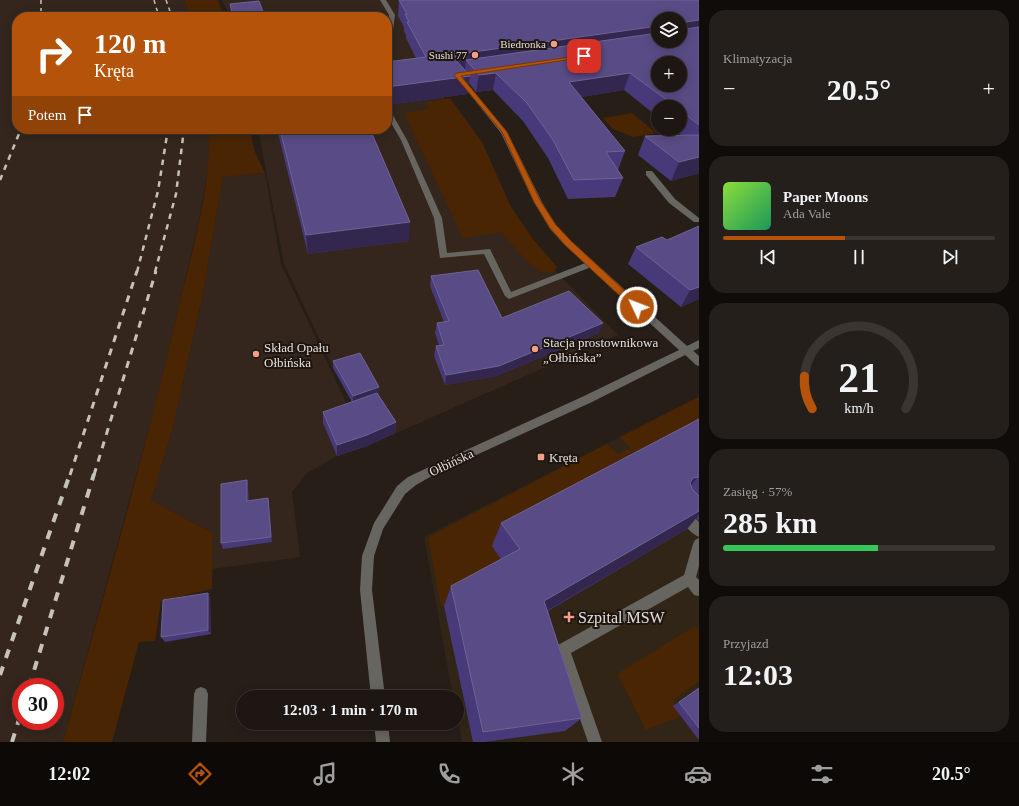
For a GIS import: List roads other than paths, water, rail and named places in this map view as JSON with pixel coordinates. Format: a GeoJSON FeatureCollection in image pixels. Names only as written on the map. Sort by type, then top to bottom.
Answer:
{"type":"FeatureCollection","features":[{"type":"Feature","properties":{"kind":"street"},"geometry":{"type":"LineString","coordinates":[[383,0],[390,12]]}},
{"type":"Feature","properties":{"kind":"street"},"geometry":{"type":"LineString","coordinates":[[464,74],[457,75],[504,132],[538,202],[553,227],[591,264],[699,362]]}},
{"type":"Feature","properties":{"kind":"street"},"geometry":{"type":"LineString","coordinates":[[392,119],[404,140],[438,218],[443,256],[487,251],[509,296],[591,264]]}},
{"type":"Feature","properties":{"kind":"street"},"geometry":{"type":"LineString","coordinates":[[648,173],[672,201],[697,220]]}},
{"type":"Feature","properties":{"kind":"street","name":"Ołbińska"},"geometry":{"type":"LineString","coordinates":[[377,690],[368,610],[366,574],[372,541],[384,517],[401,490],[412,481],[433,470],[588,399],[699,344]]}},
{"type":"Feature","properties":{"kind":"street"},"geometry":{"type":"LineString","coordinates":[[677,508],[699,531]]}},
{"type":"Feature","properties":{"kind":"street"},"geometry":{"type":"LineString","coordinates":[[595,742],[564,650],[689,579],[699,544]]}},
{"type":"Feature","properties":{"kind":"street"},"geometry":{"type":"LineString","coordinates":[[689,579],[699,590]]}},
{"type":"Feature","properties":{"kind":"street"},"geometry":{"type":"LineString","coordinates":[[199,742],[201,694]]}},
{"type":"Feature","properties":{"kind":"street"},"geometry":{"type":"LineString","coordinates":[[382,730],[383,742]]}},
{"type":"Feature","properties":{"kind":"railway"},"geometry":{"type":"LineString","coordinates":[[41,0],[41,12]]}},
{"type":"Feature","properties":{"kind":"railway"},"geometry":{"type":"LineString","coordinates":[[154,0],[158,12]]}},
{"type":"Feature","properties":{"kind":"railway"},"geometry":{"type":"LineString","coordinates":[[166,0],[170,12]]}},
{"type":"Feature","properties":{"kind":"railway"},"geometry":{"type":"LineString","coordinates":[[0,180],[19,134]]}},
{"type":"Feature","properties":{"kind":"railway"},"geometry":{"type":"LineString","coordinates":[[137,272],[158,191],[167,134]]}},
{"type":"Feature","properties":{"kind":"railway"},"geometry":{"type":"LineString","coordinates":[[155,272],[176,194],[183,134]]}},
{"type":"Feature","properties":{"kind":"railway"},"geometry":{"type":"LineString","coordinates":[[70,475],[137,271]]}},
{"type":"Feature","properties":{"kind":"railway"},"geometry":{"type":"LineString","coordinates":[[94,475],[156,271]]}},
{"type":"Feature","properties":{"kind":"railway"},"geometry":{"type":"LineString","coordinates":[[0,675],[70,474]]}},
{"type":"Feature","properties":{"kind":"railway"},"geometry":{"type":"LineString","coordinates":[[32,678],[94,474]]}},
{"type":"Feature","properties":{"kind":"railway"},"geometry":{"type":"LineString","coordinates":[[12,742],[16,730]]}},
{"type":"Feature","properties":{"kind":"place","name":"Biedronka"},"geometry":{"type":"Point","coordinates":[554,44]}},
{"type":"Feature","properties":{"kind":"place","name":"Sushi 77"},"geometry":{"type":"Point","coordinates":[475,55]}},
{"type":"Feature","properties":{"kind":"place","name":"Stacja prostownikowa „Ołbińska”"},"geometry":{"type":"Point","coordinates":[535,349]}},
{"type":"Feature","properties":{"kind":"place","name":"Skład Opału Ołbińska"},"geometry":{"type":"Point","coordinates":[256,354]}},
{"type":"Feature","properties":{"kind":"place","name":"Kręta"},"geometry":{"type":"Point","coordinates":[541,457]}},
{"type":"Feature","properties":{"kind":"place","name":"Szpital MSW"},"geometry":{"type":"Point","coordinates":[569,617]}}]}
